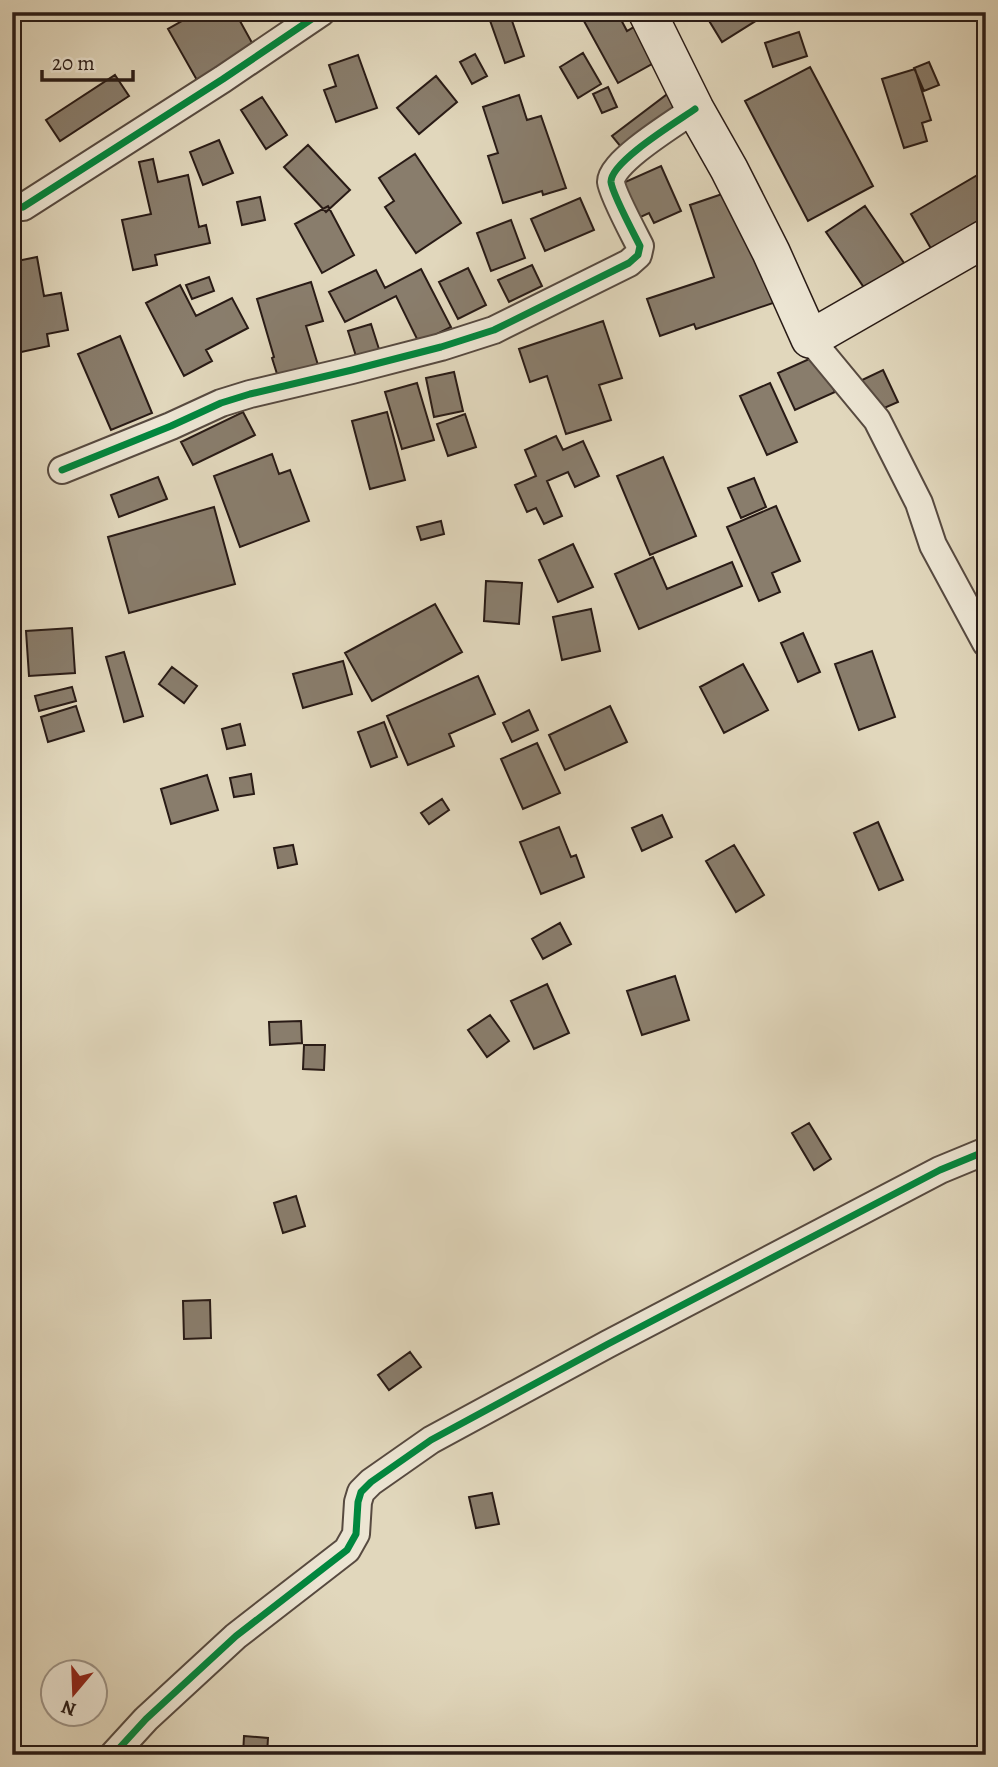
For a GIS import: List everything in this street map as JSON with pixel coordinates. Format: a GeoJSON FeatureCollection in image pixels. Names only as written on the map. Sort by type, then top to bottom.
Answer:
{"type":"FeatureCollection","features":[{"type":"Feature","properties":{"kind":"main road"},"geometry":{"type":"LineString","coordinates":[[647,12],[765,240],[810,339],[986,238]]}},
{"type":"Feature","properties":{"kind":"street"},"geometry":{"type":"LineString","coordinates":[[23,207],[322,12]]}},
{"type":"Feature","properties":{"kind":"street"},"geometry":{"type":"LineString","coordinates":[[62,470],[230,400],[416,354],[494,330],[629,263],[638,255],[640,246],[615,194],[611,182],[613,173],[628,156],[695,108]]}},
{"type":"Feature","properties":{"kind":"street"},"geometry":{"type":"LineString","coordinates":[[810,339],[877,420],[919,503],[933,545],[986,643]]}},
{"type":"Feature","properties":{"kind":"street"},"geometry":{"type":"LineString","coordinates":[[113,1755],[146,1719],[236,1636],[347,1550],[356,1534],[361,1492],[431,1440],[596,1350],[940,1170],[986,1151]]}},
{"type":"Feature","properties":{"kind":"building"},"geometry":{"type":"Polygon","coordinates":[[[198,12],[235,12],[256,50],[198,82],[168,29],[198,12]]]}},
{"type":"Feature","properties":{"kind":"building"},"geometry":{"type":"Polygon","coordinates":[[[487,12],[509,12],[524,56],[505,63],[487,12]]]}},
{"type":"Feature","properties":{"kind":"building"},"geometry":{"type":"Polygon","coordinates":[[[579,12],[617,12],[627,31],[639,24],[659,60],[618,83],[579,12]]]}},
{"type":"Feature","properties":{"kind":"building"},"geometry":{"type":"Polygon","coordinates":[[[719,12],[770,12],[722,42],[708,19],[719,12]]]}},
{"type":"Feature","properties":{"kind":"building"},"geometry":{"type":"Polygon","coordinates":[[[799,32],[807,56],[773,67],[765,43],[799,32]]]}},
{"type":"Feature","properties":{"kind":"building"},"geometry":{"type":"Polygon","coordinates":[[[583,53],[601,84],[578,98],[560,67],[583,53]]]}},
{"type":"Feature","properties":{"kind":"building"},"geometry":{"type":"Polygon","coordinates":[[[475,54],[487,76],[472,84],[460,62],[475,54]]]}},
{"type":"Feature","properties":{"kind":"building"},"geometry":{"type":"Polygon","coordinates":[[[358,55],[377,108],[336,122],[324,90],[336,86],[329,65],[358,55]]]}},
{"type":"Feature","properties":{"kind":"building"},"geometry":{"type":"Polygon","coordinates":[[[929,62],[939,85],[924,91],[914,68],[929,62]]]}},
{"type":"Feature","properties":{"kind":"building"},"geometry":{"type":"Polygon","coordinates":[[[810,67],[873,186],[808,221],[745,101],[810,67]]]}},
{"type":"Feature","properties":{"kind":"building"},"geometry":{"type":"Polygon","coordinates":[[[915,69],[931,120],[922,123],[927,141],[904,148],[882,79],[915,69]]]}},
{"type":"Feature","properties":{"kind":"building"},"geometry":{"type":"Polygon","coordinates":[[[115,75],[129,96],[60,141],[46,120],[115,75]]]}},
{"type":"Feature","properties":{"kind":"building"},"geometry":{"type":"Polygon","coordinates":[[[436,76],[457,102],[419,134],[397,108],[436,76]]]}},
{"type":"Feature","properties":{"kind":"building"},"geometry":{"type":"Polygon","coordinates":[[[608,87],[617,107],[602,113],[593,94],[608,87]]]}},
{"type":"Feature","properties":{"kind":"building"},"geometry":{"type":"Polygon","coordinates":[[[670,92],[687,115],[630,158],[612,136],[670,92]]]}},
{"type":"Feature","properties":{"kind":"building"},"geometry":{"type":"Polygon","coordinates":[[[519,95],[527,120],[541,116],[566,188],[543,195],[542,191],[503,203],[488,156],[498,153],[483,107],[519,95]]]}},
{"type":"Feature","properties":{"kind":"building"},"geometry":{"type":"Polygon","coordinates":[[[262,97],[287,135],[266,149],[241,110],[262,97]]]}},
{"type":"Feature","properties":{"kind":"building"},"geometry":{"type":"Polygon","coordinates":[[[219,140],[233,173],[203,185],[190,152],[219,140]]]}},
{"type":"Feature","properties":{"kind":"building"},"geometry":{"type":"Polygon","coordinates":[[[308,145],[350,190],[326,212],[284,167],[308,145]]]}},
{"type":"Feature","properties":{"kind":"building"},"geometry":{"type":"Polygon","coordinates":[[[415,154],[461,223],[416,253],[385,207],[394,201],[379,178],[415,154]]]}},
{"type":"Feature","properties":{"kind":"building"},"geometry":{"type":"Polygon","coordinates":[[[153,159],[158,182],[188,175],[199,227],[206,225],[210,243],[155,255],[157,265],[133,270],[122,220],[151,214],[139,162],[153,159]]]}},
{"type":"Feature","properties":{"kind":"building"},"geometry":{"type":"Polygon","coordinates":[[[661,166],[681,211],[654,223],[649,213],[621,226],[605,191],[661,166]]]}},
{"type":"Feature","properties":{"kind":"building"},"geometry":{"type":"Polygon","coordinates":[[[986,170],[986,239],[944,271],[911,214],[986,170]]]}},
{"type":"Feature","properties":{"kind":"building"},"geometry":{"type":"Polygon","coordinates":[[[728,192],[779,301],[696,329],[694,324],[660,336],[647,299],[714,277],[690,205],[728,192]]]}},
{"type":"Feature","properties":{"kind":"building"},"geometry":{"type":"Polygon","coordinates":[[[260,197],[265,220],[242,225],[237,202],[260,197]]]}},
{"type":"Feature","properties":{"kind":"building"},"geometry":{"type":"Polygon","coordinates":[[[580,198],[594,230],[545,251],[531,219],[580,198]]]}},
{"type":"Feature","properties":{"kind":"building"},"geometry":{"type":"Polygon","coordinates":[[[328,206],[354,255],[322,273],[295,224],[328,206]]]}},
{"type":"Feature","properties":{"kind":"building"},"geometry":{"type":"Polygon","coordinates":[[[865,206],[904,263],[865,289],[826,232],[865,206]]]}},
{"type":"Feature","properties":{"kind":"building"},"geometry":{"type":"Polygon","coordinates":[[[511,220],[525,258],[491,271],[477,233],[511,220]]]}},
{"type":"Feature","properties":{"kind":"building"},"geometry":{"type":"Polygon","coordinates":[[[37,257],[44,296],[61,293],[68,330],[47,334],[49,346],[12,354],[12,262],[37,257]]]}},
{"type":"Feature","properties":{"kind":"building"},"geometry":{"type":"Polygon","coordinates":[[[532,265],[542,286],[509,302],[498,280],[532,265]]]}},
{"type":"Feature","properties":{"kind":"building"},"geometry":{"type":"Polygon","coordinates":[[[468,268],[486,305],[458,319],[439,282],[468,268]]]}},
{"type":"Feature","properties":{"kind":"building"},"geometry":{"type":"Polygon","coordinates":[[[421,269],[451,327],[419,343],[396,296],[345,322],[329,292],[376,270],[385,288],[421,269]]]}},
{"type":"Feature","properties":{"kind":"building"},"geometry":{"type":"Polygon","coordinates":[[[209,277],[214,291],[192,299],[186,285],[209,277]]]}},
{"type":"Feature","properties":{"kind":"building"},"geometry":{"type":"Polygon","coordinates":[[[311,282],[323,321],[306,326],[318,365],[278,377],[257,299],[311,282]]]}},
{"type":"Feature","properties":{"kind":"building"},"geometry":{"type":"Polygon","coordinates":[[[180,285],[196,316],[232,298],[248,328],[206,350],[212,361],[184,376],[146,303],[180,285]]]}},
{"type":"Feature","properties":{"kind":"building"},"geometry":{"type":"Polygon","coordinates":[[[603,321],[622,378],[599,385],[611,420],[566,434],[547,376],[530,382],[519,349],[603,321]]]}},
{"type":"Feature","properties":{"kind":"building"},"geometry":{"type":"Polygon","coordinates":[[[371,324],[385,368],[362,375],[348,331],[371,324]]]}},
{"type":"Feature","properties":{"kind":"building"},"geometry":{"type":"Polygon","coordinates":[[[120,336],[152,413],[111,430],[78,354],[120,336]]]}},
{"type":"Feature","properties":{"kind":"building"},"geometry":{"type":"Polygon","coordinates":[[[818,355],[835,392],[795,410],[778,373],[818,355]]]}},
{"type":"Feature","properties":{"kind":"building"},"geometry":{"type":"Polygon","coordinates":[[[883,370],[898,402],[875,412],[860,381],[883,370]]]}},
{"type":"Feature","properties":{"kind":"building"},"geometry":{"type":"Polygon","coordinates":[[[454,372],[463,411],[434,417],[426,378],[454,372]]]}},
{"type":"Feature","properties":{"kind":"building"},"geometry":{"type":"Polygon","coordinates":[[[417,383],[434,440],[402,449],[385,392],[417,383]]]}},
{"type":"Feature","properties":{"kind":"building"},"geometry":{"type":"Polygon","coordinates":[[[770,383],[797,442],[767,455],[740,396],[770,383]]]}},
{"type":"Feature","properties":{"kind":"building"},"geometry":{"type":"Polygon","coordinates":[[[243,412],[255,435],[193,465],[181,442],[243,412]]]}},
{"type":"Feature","properties":{"kind":"building"},"geometry":{"type":"Polygon","coordinates":[[[387,412],[405,480],[370,489],[352,421],[387,412]]]}},
{"type":"Feature","properties":{"kind":"building"},"geometry":{"type":"Polygon","coordinates":[[[465,414],[476,447],[448,456],[437,424],[465,414]]]}},
{"type":"Feature","properties":{"kind":"building"},"geometry":{"type":"Polygon","coordinates":[[[556,436],[563,450],[583,441],[599,476],[575,487],[568,472],[547,481],[562,516],[544,524],[536,508],[527,512],[515,485],[536,476],[525,450],[556,436]]]}},
{"type":"Feature","properties":{"kind":"building"},"geometry":{"type":"Polygon","coordinates":[[[272,454],[279,474],[290,470],[309,521],[240,547],[214,476],[272,454]]]}},
{"type":"Feature","properties":{"kind":"building"},"geometry":{"type":"Polygon","coordinates":[[[663,457],[696,536],[650,555],[617,476],[663,457]]]}},
{"type":"Feature","properties":{"kind":"building"},"geometry":{"type":"Polygon","coordinates":[[[158,477],[167,499],[119,517],[111,495],[158,477]]]}},
{"type":"Feature","properties":{"kind":"building"},"geometry":{"type":"Polygon","coordinates":[[[754,478],[766,507],[741,518],[728,488],[754,478]]]}},
{"type":"Feature","properties":{"kind":"building"},"geometry":{"type":"Polygon","coordinates":[[[776,506],[800,561],[772,573],[780,592],[759,601],[727,527],[776,506]]]}},
{"type":"Feature","properties":{"kind":"building"},"geometry":{"type":"Polygon","coordinates":[[[214,507],[235,584],[129,613],[108,537],[214,507]]]}},
{"type":"Feature","properties":{"kind":"building"},"geometry":{"type":"Polygon","coordinates":[[[441,521],[444,534],[421,540],[417,527],[441,521]]]}},
{"type":"Feature","properties":{"kind":"building"},"geometry":{"type":"Polygon","coordinates":[[[573,544],[593,587],[558,602],[539,560],[573,544]]]}},
{"type":"Feature","properties":{"kind":"building"},"geometry":{"type":"Polygon","coordinates":[[[653,557],[667,589],[732,562],[742,586],[639,629],[615,574],[653,557]]]}},
{"type":"Feature","properties":{"kind":"building"},"geometry":{"type":"Polygon","coordinates":[[[486,581],[522,583],[519,624],[484,621],[486,581]]]}},
{"type":"Feature","properties":{"kind":"building"},"geometry":{"type":"Polygon","coordinates":[[[435,604],[462,652],[372,701],[345,653],[435,604]]]}},
{"type":"Feature","properties":{"kind":"building"},"geometry":{"type":"Polygon","coordinates":[[[591,609],[600,651],[562,660],[553,617],[591,609]]]}},
{"type":"Feature","properties":{"kind":"building"},"geometry":{"type":"Polygon","coordinates":[[[72,628],[75,673],[29,676],[26,631],[72,628]]]}},
{"type":"Feature","properties":{"kind":"building"},"geometry":{"type":"Polygon","coordinates":[[[803,633],[820,672],[798,682],[781,643],[803,633]]]}},
{"type":"Feature","properties":{"kind":"building"},"geometry":{"type":"Polygon","coordinates":[[[872,651],[895,717],[859,730],[835,664],[872,651]]]}},
{"type":"Feature","properties":{"kind":"building"},"geometry":{"type":"Polygon","coordinates":[[[124,652],[143,716],[124,722],[106,657],[124,652]]]}},
{"type":"Feature","properties":{"kind":"building"},"geometry":{"type":"Polygon","coordinates":[[[343,661],[352,694],[303,708],[293,674],[343,661]]]}},
{"type":"Feature","properties":{"kind":"building"},"geometry":{"type":"Polygon","coordinates":[[[743,664],[768,710],[724,733],[700,687],[743,664]]]}},
{"type":"Feature","properties":{"kind":"building"},"geometry":{"type":"Polygon","coordinates":[[[172,667],[197,686],[184,703],[159,684],[172,667]]]}},
{"type":"Feature","properties":{"kind":"building"},"geometry":{"type":"Polygon","coordinates":[[[478,676],[495,714],[449,734],[454,746],[408,765],[387,716],[478,676]]]}},
{"type":"Feature","properties":{"kind":"building"},"geometry":{"type":"Polygon","coordinates":[[[72,687],[76,701],[39,711],[35,696],[72,687]]]}},
{"type":"Feature","properties":{"kind":"building"},"geometry":{"type":"Polygon","coordinates":[[[76,706],[84,731],[48,742],[41,717],[76,706]]]}},
{"type":"Feature","properties":{"kind":"building"},"geometry":{"type":"Polygon","coordinates":[[[610,706],[627,742],[565,770],[549,735],[610,706]]]}},
{"type":"Feature","properties":{"kind":"building"},"geometry":{"type":"Polygon","coordinates":[[[529,710],[538,730],[512,742],[503,723],[529,710]]]}},
{"type":"Feature","properties":{"kind":"building"},"geometry":{"type":"Polygon","coordinates":[[[384,722],[397,757],[371,767],[358,732],[384,722]]]}},
{"type":"Feature","properties":{"kind":"building"},"geometry":{"type":"Polygon","coordinates":[[[240,724],[245,745],[227,749],[222,729],[240,724]]]}},
{"type":"Feature","properties":{"kind":"building"},"geometry":{"type":"Polygon","coordinates":[[[537,743],[560,793],[523,809],[501,759],[537,743]]]}},
{"type":"Feature","properties":{"kind":"building"},"geometry":{"type":"Polygon","coordinates":[[[251,774],[254,794],[234,797],[230,778],[251,774]]]}},
{"type":"Feature","properties":{"kind":"building"},"geometry":{"type":"Polygon","coordinates":[[[207,775],[218,810],[171,824],[161,789],[207,775]]]}},
{"type":"Feature","properties":{"kind":"building"},"geometry":{"type":"Polygon","coordinates":[[[442,799],[449,810],[429,824],[421,813],[442,799]]]}},
{"type":"Feature","properties":{"kind":"building"},"geometry":{"type":"Polygon","coordinates":[[[662,815],[672,837],[642,851],[632,828],[662,815]]]}},
{"type":"Feature","properties":{"kind":"building"},"geometry":{"type":"Polygon","coordinates":[[[878,822],[903,880],[879,890],[854,833],[878,822]]]}},
{"type":"Feature","properties":{"kind":"building"},"geometry":{"type":"Polygon","coordinates":[[[559,827],[571,857],[576,855],[584,877],[541,894],[520,842],[559,827]]]}},
{"type":"Feature","properties":{"kind":"building"},"geometry":{"type":"Polygon","coordinates":[[[293,845],[297,864],[278,868],[274,848],[293,845]]]}},
{"type":"Feature","properties":{"kind":"building"},"geometry":{"type":"Polygon","coordinates":[[[734,845],[764,895],[736,912],[706,861],[734,845]]]}},
{"type":"Feature","properties":{"kind":"building"},"geometry":{"type":"Polygon","coordinates":[[[560,923],[571,944],[543,959],[532,939],[560,923]]]}},
{"type":"Feature","properties":{"kind":"building"},"geometry":{"type":"Polygon","coordinates":[[[675,976],[689,1020],[642,1035],[627,991],[675,976]]]}},
{"type":"Feature","properties":{"kind":"building"},"geometry":{"type":"Polygon","coordinates":[[[547,984],[569,1033],[534,1049],[511,1001],[547,984]]]}},
{"type":"Feature","properties":{"kind":"building"},"geometry":{"type":"Polygon","coordinates":[[[490,1015],[509,1041],[487,1057],[468,1030],[490,1015]]]}},
{"type":"Feature","properties":{"kind":"building"},"geometry":{"type":"Polygon","coordinates":[[[301,1021],[302,1043],[270,1045],[269,1022],[301,1021]]]}},
{"type":"Feature","properties":{"kind":"building"},"geometry":{"type":"Polygon","coordinates":[[[304,1045],[325,1045],[324,1070],[303,1069],[304,1045]]]}},
{"type":"Feature","properties":{"kind":"building"},"geometry":{"type":"Polygon","coordinates":[[[809,1123],[831,1159],[814,1170],[792,1133],[809,1123]]]}},
{"type":"Feature","properties":{"kind":"building"},"geometry":{"type":"Polygon","coordinates":[[[296,1196],[305,1226],[283,1233],[274,1203],[296,1196]]]}},
{"type":"Feature","properties":{"kind":"building"},"geometry":{"type":"Polygon","coordinates":[[[210,1300],[211,1338],[184,1339],[183,1301],[210,1300]]]}},
{"type":"Feature","properties":{"kind":"building"},"geometry":{"type":"Polygon","coordinates":[[[410,1352],[421,1367],[389,1390],[378,1375],[410,1352]]]}},
{"type":"Feature","properties":{"kind":"building"},"geometry":{"type":"Polygon","coordinates":[[[492,1493],[499,1524],[476,1528],[469,1497],[492,1493]]]}},
{"type":"Feature","properties":{"kind":"building"},"geometry":{"type":"Polygon","coordinates":[[[244,1736],[268,1738],[267,1755],[243,1755],[244,1736]]]}},
{"type":"Feature","properties":{"kind":"cycle path"},"geometry":{"type":"LineString","coordinates":[[23,207],[322,12]]}},
{"type":"Feature","properties":{"kind":"cycle path"},"geometry":{"type":"LineString","coordinates":[[62,470],[221,403],[441,347],[494,330],[629,263],[638,255],[640,246],[612,187],[614,174],[633,153],[695,109]]}},
{"type":"Feature","properties":{"kind":"cycle path"},"geometry":{"type":"LineString","coordinates":[[113,1755],[146,1719],[236,1636],[347,1550],[356,1534],[361,1492],[431,1440],[940,1170],[986,1151]]}}]}
